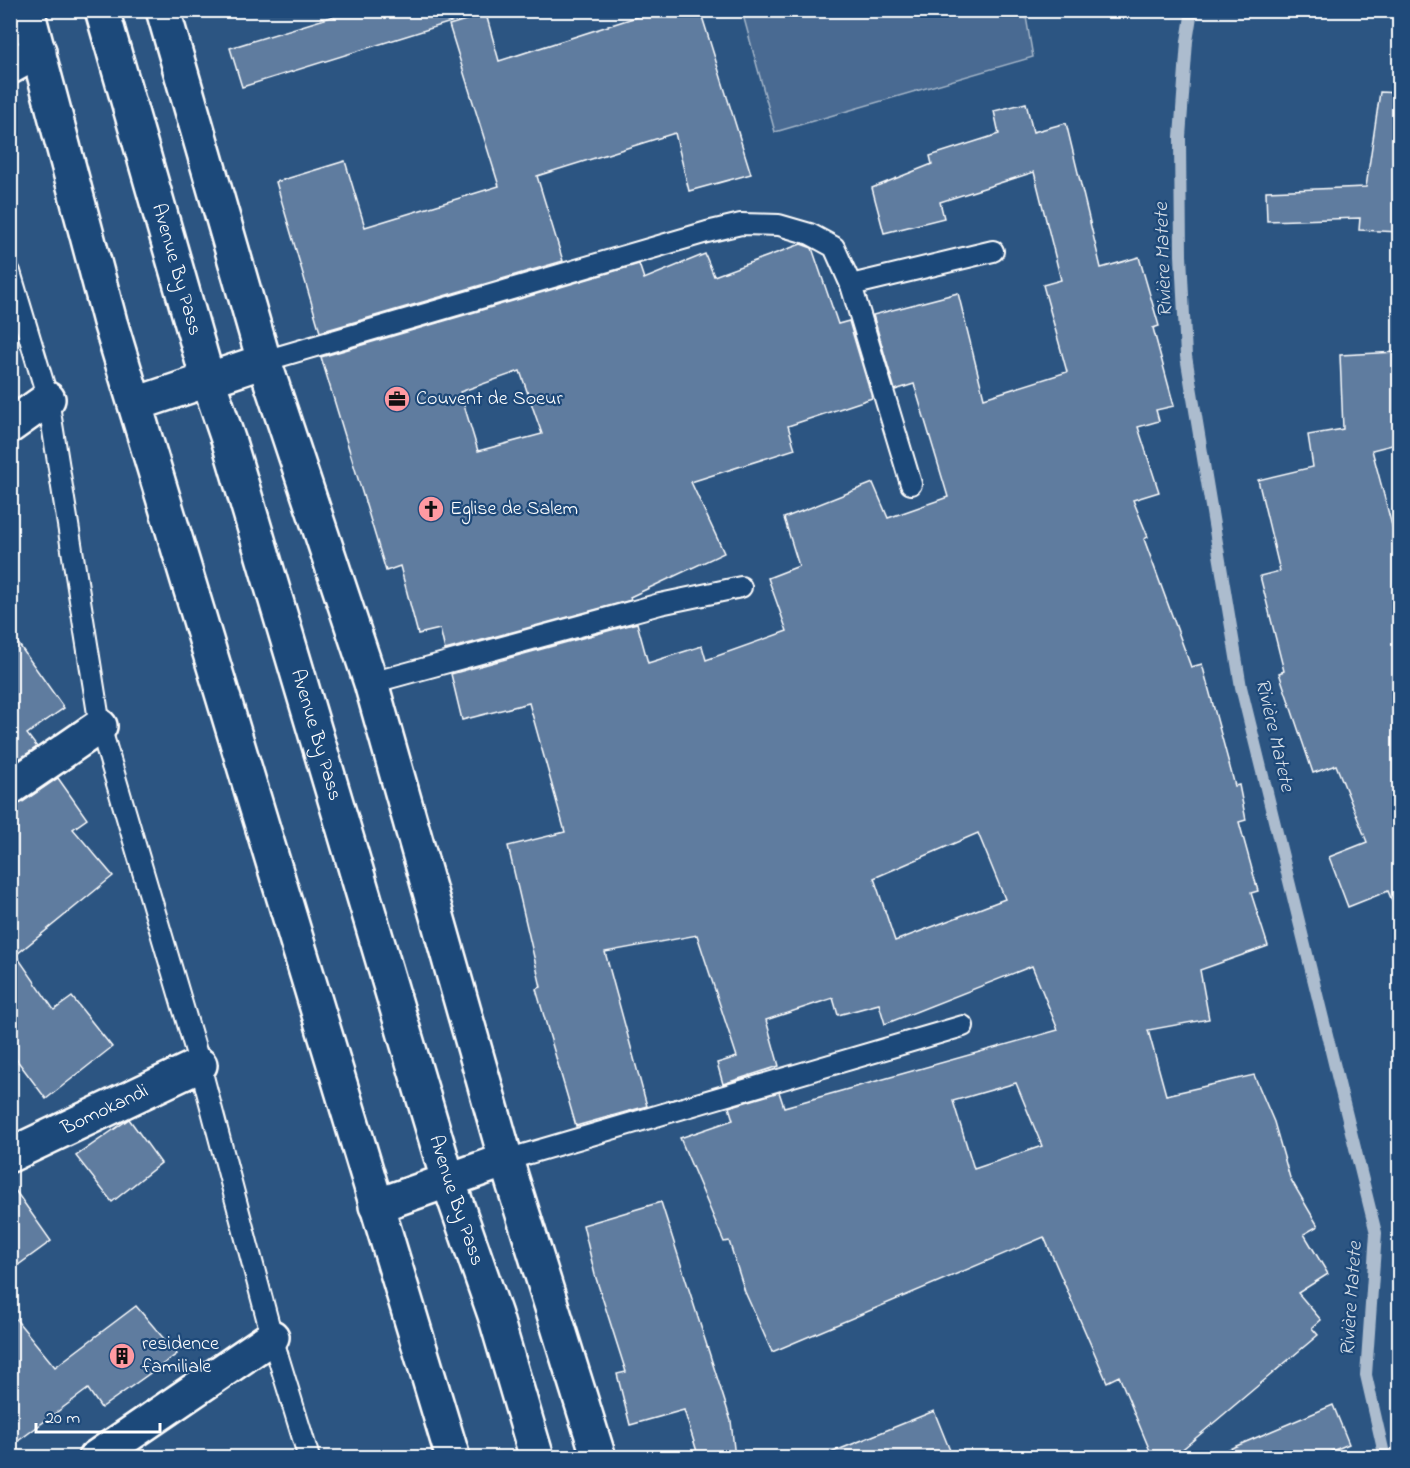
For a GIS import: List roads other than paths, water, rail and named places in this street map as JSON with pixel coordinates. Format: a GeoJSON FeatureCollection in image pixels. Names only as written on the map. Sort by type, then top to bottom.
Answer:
{"type":"FeatureCollection","features":[{"type":"Feature","properties":{"kind":"main road"},"geometry":{"type":"LineString","coordinates":[[27,10],[110,322],[453,1458]]}},
{"type":"Feature","properties":{"kind":"main road","name":"Avenue By Pass"},"geometry":{"type":"LineString","coordinates":[[102,10],[208,380],[232,453],[448,1180],[495,1315],[537,1458]]}},
{"type":"Feature","properties":{"kind":"main road"},"geometry":{"type":"LineString","coordinates":[[163,10],[264,361],[371,683],[506,1160],[599,1458]]}},
{"type":"Feature","properties":{"kind":"main road"},"geometry":{"type":"LineString","coordinates":[[10,67],[39,51]]}},
{"type":"Feature","properties":{"kind":"main road"},"geometry":{"type":"LineString","coordinates":[[136,404],[264,361]]}},
{"type":"Feature","properties":{"kind":"main road"},"geometry":{"type":"LineString","coordinates":[[10,426],[48,399]]}},
{"type":"Feature","properties":{"kind":"main road"},"geometry":{"type":"LineString","coordinates":[[10,788],[100,726]]}},
{"type":"Feature","properties":{"kind":"main road","name":"Bomokandi"},"geometry":{"type":"LineString","coordinates":[[10,1155],[200,1065]]}},
{"type":"Feature","properties":{"kind":"main road"},"geometry":{"type":"LineString","coordinates":[[376,1206],[506,1160]]}},
{"type":"Feature","properties":{"kind":"main road"},"geometry":{"type":"LineString","coordinates":[[94,1458],[272,1337]]}},
{"type":"Feature","properties":{"kind":"lane"},"geometry":{"type":"LineString","coordinates":[[264,361],[707,231],[741,224],[779,225],[810,234],[834,247],[851,285],[911,484]]}},
{"type":"Feature","properties":{"kind":"lane"},"geometry":{"type":"LineString","coordinates":[[851,285],[993,251]]}},
{"type":"Feature","properties":{"kind":"lane"},"geometry":{"type":"LineString","coordinates":[[10,272],[48,399],[100,726],[200,1065],[272,1337],[309,1458]]}},
{"type":"Feature","properties":{"kind":"lane"},"geometry":{"type":"LineString","coordinates":[[371,683],[660,604],[741,587]]}},
{"type":"Feature","properties":{"kind":"lane"},"geometry":{"type":"LineString","coordinates":[[506,1160],[963,1026]]}},
{"type":"Feature","properties":{"kind":"waterway","name":"Rivière Matete"},"geometry":{"type":"LineString","coordinates":[[1192,10],[1187,41],[1180,137],[1181,255],[1186,356],[1241,687],[1376,1233],[1366,1375],[1385,1458]]}},
{"type":"Feature","properties":{"kind":"place","name":"Couvent de Soeur"},"geometry":{"type":"Point","coordinates":[397,399]}},
{"type":"Feature","properties":{"kind":"place","name":"Eglise de Salem"},"geometry":{"type":"Point","coordinates":[431,509]}},
{"type":"Feature","properties":{"kind":"place","name":"residence familiale"},"geometry":{"type":"Point","coordinates":[122,1356]}}]}
